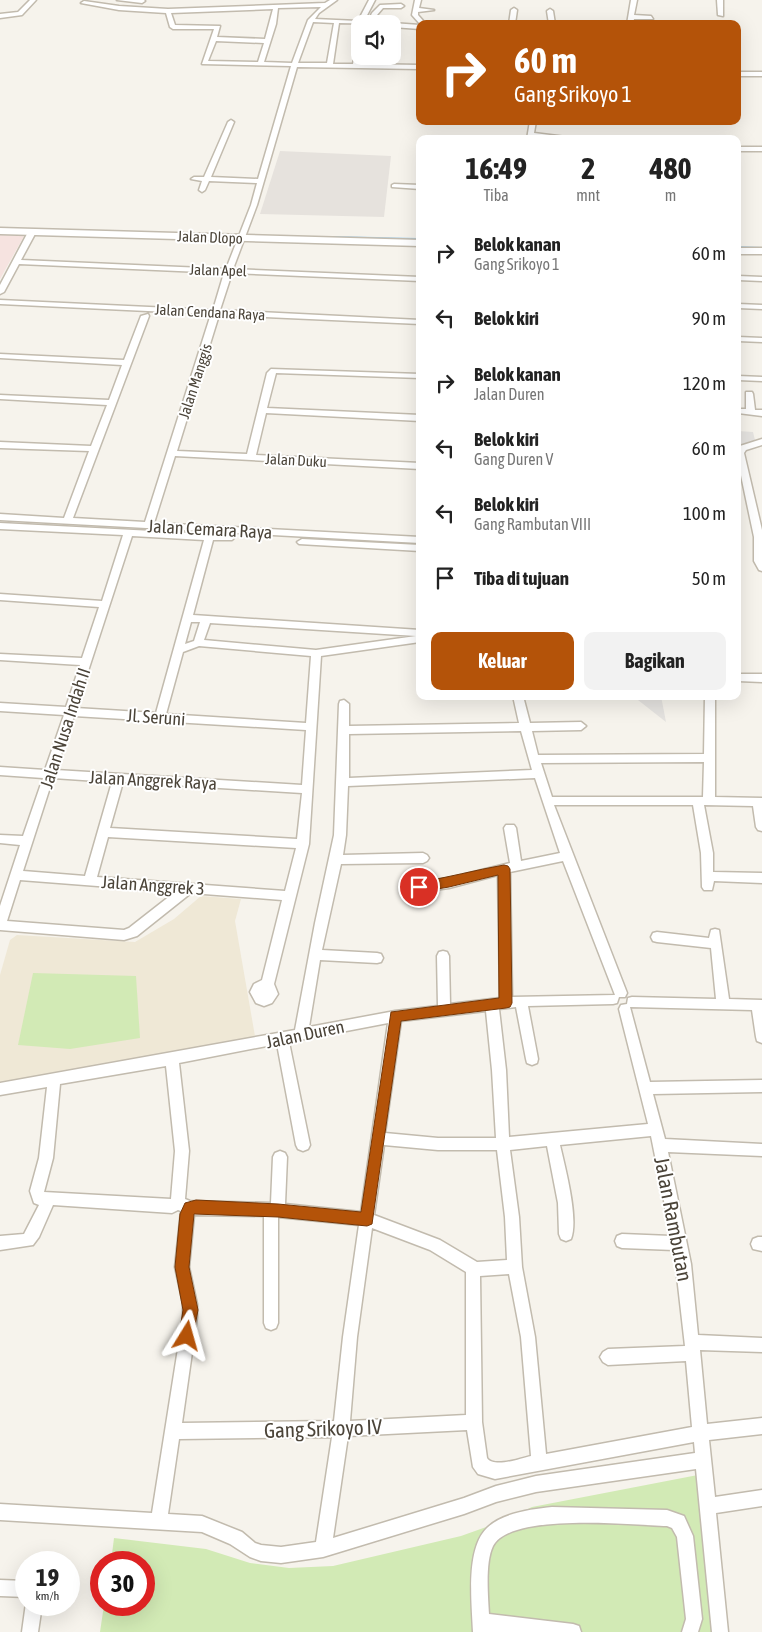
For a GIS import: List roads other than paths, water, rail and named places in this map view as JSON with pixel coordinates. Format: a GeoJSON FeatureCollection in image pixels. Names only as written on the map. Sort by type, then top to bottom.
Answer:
{"type":"FeatureCollection","features":[{"type":"Feature","properties":{"kind":"street"},"geometry":{"type":"LineString","coordinates":[[0,16],[20,14],[33,0]]}},
{"type":"Feature","properties":{"kind":"street"},"geometry":{"type":"LineString","coordinates":[[87,0],[84,4],[136,10],[168,11],[220,10],[243,12],[292,2],[326,5]]}},
{"type":"Feature","properties":{"kind":"street"},"geometry":{"type":"LineString","coordinates":[[120,0],[142,0]]}},
{"type":"Feature","properties":{"kind":"street"},"geometry":{"type":"LineString","coordinates":[[136,10],[142,0]]}},
{"type":"Feature","properties":{"kind":"street"},"geometry":{"type":"LineString","coordinates":[[192,27],[198,0]]}},
{"type":"Feature","properties":{"kind":"street"},"geometry":{"type":"LineString","coordinates":[[311,20],[334,0]]}},
{"type":"Feature","properties":{"kind":"street"},"geometry":{"type":"LineString","coordinates":[[367,15],[372,0]]}},
{"type":"Feature","properties":{"kind":"street"},"geometry":{"type":"LineString","coordinates":[[418,0],[415,16],[419,20]]}},
{"type":"Feature","properties":{"kind":"street"},"geometry":{"type":"LineString","coordinates":[[720,0],[721,15]]}},
{"type":"Feature","properties":{"kind":"street"},"geometry":{"type":"LineString","coordinates":[[633,4],[630,20],[651,18]]}},
{"type":"Feature","properties":{"kind":"street"},"geometry":{"type":"LineString","coordinates":[[260,64],[273,24],[276,6]]}},
{"type":"Feature","properties":{"kind":"street"},"geometry":{"type":"LineString","coordinates":[[373,15],[382,6],[401,6]]}},
{"type":"Feature","properties":{"kind":"street"},"geometry":{"type":"LineString","coordinates":[[220,10],[218,27],[204,63],[416,67]]}},
{"type":"Feature","properties":{"kind":"street"},"geometry":{"type":"LineString","coordinates":[[416,10],[430,10]]}},
{"type":"Feature","properties":{"kind":"street"},"geometry":{"type":"LineString","coordinates":[[514,10],[515,20]]}},
{"type":"Feature","properties":{"kind":"street"},"geometry":{"type":"LineString","coordinates":[[168,11],[172,28],[218,27]]}},
{"type":"Feature","properties":{"kind":"street"},"geometry":{"type":"LineString","coordinates":[[550,11],[551,20]]}},
{"type":"Feature","properties":{"kind":"street"},"geometry":{"type":"LineString","coordinates":[[311,20],[351,22]]}},
{"type":"Feature","properties":{"kind":"street","name":"Jalan Manggis"},"geometry":{"type":"LineString","coordinates":[[148,525],[216,316],[229,270],[261,181],[294,65],[311,20]]}},
{"type":"Feature","properties":{"kind":"street"},"geometry":{"type":"LineString","coordinates":[[330,65],[337,21]]}},
{"type":"Feature","properties":{"kind":"street"},"geometry":{"type":"LineString","coordinates":[[401,26],[416,27]]}},
{"type":"Feature","properties":{"kind":"street"},"geometry":{"type":"LineString","coordinates":[[214,39],[250,37],[267,41]]}},
{"type":"Feature","properties":{"kind":"street"},"geometry":{"type":"LineString","coordinates":[[741,74],[762,74]]}},
{"type":"Feature","properties":{"kind":"street"},"geometry":{"type":"LineString","coordinates":[[202,190],[231,122]]}},
{"type":"Feature","properties":{"kind":"street"},"geometry":{"type":"LineString","coordinates":[[741,149],[762,149]]}},
{"type":"Feature","properties":{"kind":"street"},"geometry":{"type":"LineString","coordinates":[[194,179],[261,181]]}},
{"type":"Feature","properties":{"kind":"street"},"geometry":{"type":"LineString","coordinates":[[394,186],[416,187]]}},
{"type":"Feature","properties":{"kind":"street","name":"Jalan Dlopo"},"geometry":{"type":"LineString","coordinates":[[0,231],[416,242]]}},
{"type":"Feature","properties":{"kind":"street"},"geometry":{"type":"LineString","coordinates":[[0,292],[30,234]]}},
{"type":"Feature","properties":{"kind":"street"},"geometry":{"type":"LineString","coordinates":[[741,250],[762,251]]}},
{"type":"Feature","properties":{"kind":"street","name":"Jalan Apel"},"geometry":{"type":"LineString","coordinates":[[17,262],[416,279]]}},
{"type":"Feature","properties":{"kind":"street"},"geometry":{"type":"LineString","coordinates":[[741,278],[762,279]]}},
{"type":"Feature","properties":{"kind":"street","name":"Jalan Cendana Raya"},"geometry":{"type":"LineString","coordinates":[[0,302],[216,316],[388,324],[416,328]]}},
{"type":"Feature","properties":{"kind":"street"},"geometry":{"type":"LineString","coordinates":[[741,306],[762,307]]}},
{"type":"Feature","properties":{"kind":"street","name":"Jalan Cendana Raya"},"geometry":{"type":"LineString","coordinates":[[0,309],[146,316],[216,316]]}},
{"type":"Feature","properties":{"kind":"street"},"geometry":{"type":"LineString","coordinates":[[67,521],[146,316]]}},
{"type":"Feature","properties":{"kind":"street","name":"Jalan Cendana Raya"},"geometry":{"type":"LineString","coordinates":[[388,324],[416,322]]}},
{"type":"Feature","properties":{"kind":"street"},"geometry":{"type":"LineString","coordinates":[[741,339],[762,340]]}},
{"type":"Feature","properties":{"kind":"street"},"geometry":{"type":"LineString","coordinates":[[0,356],[128,362]]}},
{"type":"Feature","properties":{"kind":"street"},"geometry":{"type":"LineString","coordinates":[[250,457],[271,373],[278,370],[416,376]]}},
{"type":"Feature","properties":{"kind":"street"},"geometry":{"type":"LineString","coordinates":[[751,412],[748,394],[742,378],[762,379]]}},
{"type":"Feature","properties":{"kind":"street"},"geometry":{"type":"LineString","coordinates":[[0,397],[112,403]]}},
{"type":"Feature","properties":{"kind":"street"},"geometry":{"type":"LineString","coordinates":[[262,410],[416,418]]}},
{"type":"Feature","properties":{"kind":"street"},"geometry":{"type":"LineString","coordinates":[[741,411],[762,412]]}},
{"type":"Feature","properties":{"kind":"street"},"geometry":{"type":"LineString","coordinates":[[741,451],[743,448],[762,442]]}},
{"type":"Feature","properties":{"kind":"street"},"geometry":{"type":"LineString","coordinates":[[0,445],[95,449]]}},
{"type":"Feature","properties":{"kind":"street","name":"Jalan Duku"},"geometry":{"type":"LineString","coordinates":[[172,453],[416,466]]}},
{"type":"Feature","properties":{"kind":"street"},"geometry":{"type":"LineString","coordinates":[[741,457],[759,537],[759,560],[762,568]]}},
{"type":"Feature","properties":{"kind":"street","name":"Jalan Cemara Raya"},"geometry":{"type":"LineString","coordinates":[[0,517],[21,522],[209,537],[276,536],[416,540]]}},
{"type":"Feature","properties":{"kind":"street","name":"Jalan Cemara Raya"},"geometry":{"type":"LineString","coordinates":[[0,526],[21,522],[67,521],[148,525],[416,548]]}},
{"type":"Feature","properties":{"kind":"street","name":"Jalan Nusa Indah II"},"geometry":{"type":"LineString","coordinates":[[129,532],[0,925],[124,935],[133,932],[189,888]]}},
{"type":"Feature","properties":{"kind":"street"},"geometry":{"type":"LineString","coordinates":[[160,717],[209,537]]}},
{"type":"Feature","properties":{"kind":"street"},"geometry":{"type":"LineString","coordinates":[[0,598],[104,604]]}},
{"type":"Feature","properties":{"kind":"street"},"geometry":{"type":"LineString","coordinates":[[187,618],[416,633]]}},
{"type":"Feature","properties":{"kind":"street"},"geometry":{"type":"LineString","coordinates":[[198,643],[206,619]]}},
{"type":"Feature","properties":{"kind":"street"},"geometry":{"type":"LineString","coordinates":[[178,650],[198,643],[316,653],[416,640]]}},
{"type":"Feature","properties":{"kind":"street"},"geometry":{"type":"LineString","coordinates":[[267,986],[303,844],[316,653]]}},
{"type":"Feature","properties":{"kind":"street"},"geometry":{"type":"LineString","coordinates":[[0,657],[86,662]]}},
{"type":"Feature","properties":{"kind":"street"},"geometry":{"type":"LineString","coordinates":[[741,678],[762,678]]}},
{"type":"Feature","properties":{"kind":"street"},"geometry":{"type":"LineString","coordinates":[[519,700],[534,759],[617,996],[629,996],[628,1006],[760,1005],[762,1037]]}},
{"type":"Feature","properties":{"kind":"street"},"geometry":{"type":"LineString","coordinates":[[710,700],[709,758],[703,801],[708,882],[762,878]]}},
{"type":"Feature","properties":{"kind":"street"},"geometry":{"type":"LineString","coordinates":[[301,1034],[321,924],[336,860],[343,782],[344,704]]}},
{"type":"Feature","properties":{"kind":"street","name":"Jl. Seruni"},"geometry":{"type":"LineString","coordinates":[[0,707],[312,727]]}},
{"type":"Feature","properties":{"kind":"street"},"geometry":{"type":"LineString","coordinates":[[344,730],[580,726]]}},
{"type":"Feature","properties":{"kind":"street"},"geometry":{"type":"LineString","coordinates":[[534,759],[709,758]]}},
{"type":"Feature","properties":{"kind":"street","name":"Jalan Anggrek Raya"},"geometry":{"type":"LineString","coordinates":[[0,771],[307,789]]}},
{"type":"Feature","properties":{"kind":"street"},"geometry":{"type":"LineString","coordinates":[[343,782],[539,774]]}},
{"type":"Feature","properties":{"kind":"street"},"geometry":{"type":"LineString","coordinates":[[90,880],[119,778]]}},
{"type":"Feature","properties":{"kind":"street"},"geometry":{"type":"LineString","coordinates":[[548,801],[760,802],[762,827]]}},
{"type":"Feature","properties":{"kind":"street"},"geometry":{"type":"LineString","coordinates":[[510,828],[516,866]]}},
{"type":"Feature","properties":{"kind":"street"},"geometry":{"type":"LineString","coordinates":[[104,832],[303,844]]}},
{"type":"Feature","properties":{"kind":"street"},"geometry":{"type":"LineString","coordinates":[[0,839],[27,841]]}},
{"type":"Feature","properties":{"kind":"street"},"geometry":{"type":"LineString","coordinates":[[419,887],[567,856]]}},
{"type":"Feature","properties":{"kind":"street"},"geometry":{"type":"LineString","coordinates":[[336,860],[423,858]]}},
{"type":"Feature","properties":{"kind":"street"},"geometry":{"type":"LineString","coordinates":[[504,869],[499,1004],[499,1070],[503,1144],[512,1217],[515,1266],[528,1336],[539,1462]]}},
{"type":"Feature","properties":{"kind":"street","name":"Jalan Anggrek 3"},"geometry":{"type":"LineString","coordinates":[[16,875],[289,896]]}},
{"type":"Feature","properties":{"kind":"street"},"geometry":{"type":"LineString","coordinates":[[657,937],[716,939],[723,1004]]}},
{"type":"Feature","properties":{"kind":"street"},"geometry":{"type":"LineString","coordinates":[[316,955],[377,958]]}},
{"type":"Feature","properties":{"kind":"street"},"geometry":{"type":"LineString","coordinates":[[443,956],[444,1010]]}},
{"type":"Feature","properties":{"kind":"street","name":"Jalan Duren"},"geometry":{"type":"LineString","coordinates":[[0,1089],[282,1039],[395,1016],[521,1001],[617,996]]}},
{"type":"Feature","properties":{"kind":"street"},"geometry":{"type":"LineString","coordinates":[[521,1001],[532,1059]]}},
{"type":"Feature","properties":{"kind":"street","name":"Jalan Rambutan"},"geometry":{"type":"LineString","coordinates":[[628,1006],[660,1145],[680,1244],[694,1348],[702,1458],[720,1632]]}},
{"type":"Feature","properties":{"kind":"street"},"geometry":{"type":"LineString","coordinates":[[323,1549],[341,1429],[350,1336],[395,1016]]}},
{"type":"Feature","properties":{"kind":"street"},"geometry":{"type":"LineString","coordinates":[[282,1039],[303,1144]]}},
{"type":"Feature","properties":{"kind":"street"},"geometry":{"type":"LineString","coordinates":[[159,1522],[190,1310],[182,1267],[187,1214],[184,1206],[182,1159],[172,1059]]}},
{"type":"Feature","properties":{"kind":"street"},"geometry":{"type":"LineString","coordinates":[[54,1080],[46,1158],[36,1191],[39,1198],[275,1210],[367,1219],[436,1245],[475,1269],[515,1266]]}},
{"type":"Feature","properties":{"kind":"street"},"geometry":{"type":"LineString","coordinates":[[646,1088],[762,1086]]}},
{"type":"Feature","properties":{"kind":"street"},"geometry":{"type":"LineString","coordinates":[[378,1138],[438,1144],[503,1144],[656,1129]]}},
{"type":"Feature","properties":{"kind":"street"},"geometry":{"type":"LineString","coordinates":[[553,1140],[565,1203],[566,1234]]}},
{"type":"Feature","properties":{"kind":"street"},"geometry":{"type":"LineString","coordinates":[[660,1145],[762,1150]]}},
{"type":"Feature","properties":{"kind":"street"},"geometry":{"type":"LineString","coordinates":[[271,1324],[275,1210],[280,1158]]}},
{"type":"Feature","properties":{"kind":"street"},"geometry":{"type":"LineString","coordinates":[[0,1243],[28,1240],[34,1232],[49,1199]]}},
{"type":"Feature","properties":{"kind":"street"},"geometry":{"type":"LineString","coordinates":[[622,1241],[680,1244]]}},
{"type":"Feature","properties":{"kind":"street"},"geometry":{"type":"LineString","coordinates":[[475,1269],[474,1422],[479,1460],[484,1468],[495,1471],[539,1462],[762,1426]]}},
{"type":"Feature","properties":{"kind":"street"},"geometry":{"type":"LineString","coordinates":[[608,1357],[694,1348],[762,1345]]}},
{"type":"Feature","properties":{"kind":"street","name":"Gang Srikoyo IV"},"geometry":{"type":"LineString","coordinates":[[173,1431],[341,1429],[474,1422]]}},
{"type":"Feature","properties":{"kind":"street"},"geometry":{"type":"LineString","coordinates":[[0,1512],[202,1524],[236,1538],[250,1549],[260,1553],[302,1554],[464,1506],[496,1494],[536,1484],[702,1458]]}},
{"type":"Feature","properties":{"kind":"street"},"geometry":{"type":"LineString","coordinates":[[707,1506],[762,1498]]}},
{"type":"Feature","properties":{"kind":"street"},"geometry":{"type":"LineString","coordinates":[[573,1632],[481,1627],[481,1558],[485,1543],[493,1532],[535,1517],[552,1515],[667,1518],[678,1522],[685,1536],[694,1619],[690,1632]]}},
{"type":"Feature","properties":{"kind":"street"},"geometry":{"type":"LineString","coordinates":[[0,1588],[15,1589]]}},
{"type":"Feature","properties":{"kind":"street"},"geometry":{"type":"LineString","coordinates":[[30,1632],[32,1616]]}},
{"type":"Feature","properties":{"kind":"waterway"},"geometry":{"type":"LineString","coordinates":[[334,237],[416,239]]}},
{"type":"Feature","properties":{"kind":"waterway"},"geometry":{"type":"LineString","coordinates":[[741,247],[762,248]]}}]}
